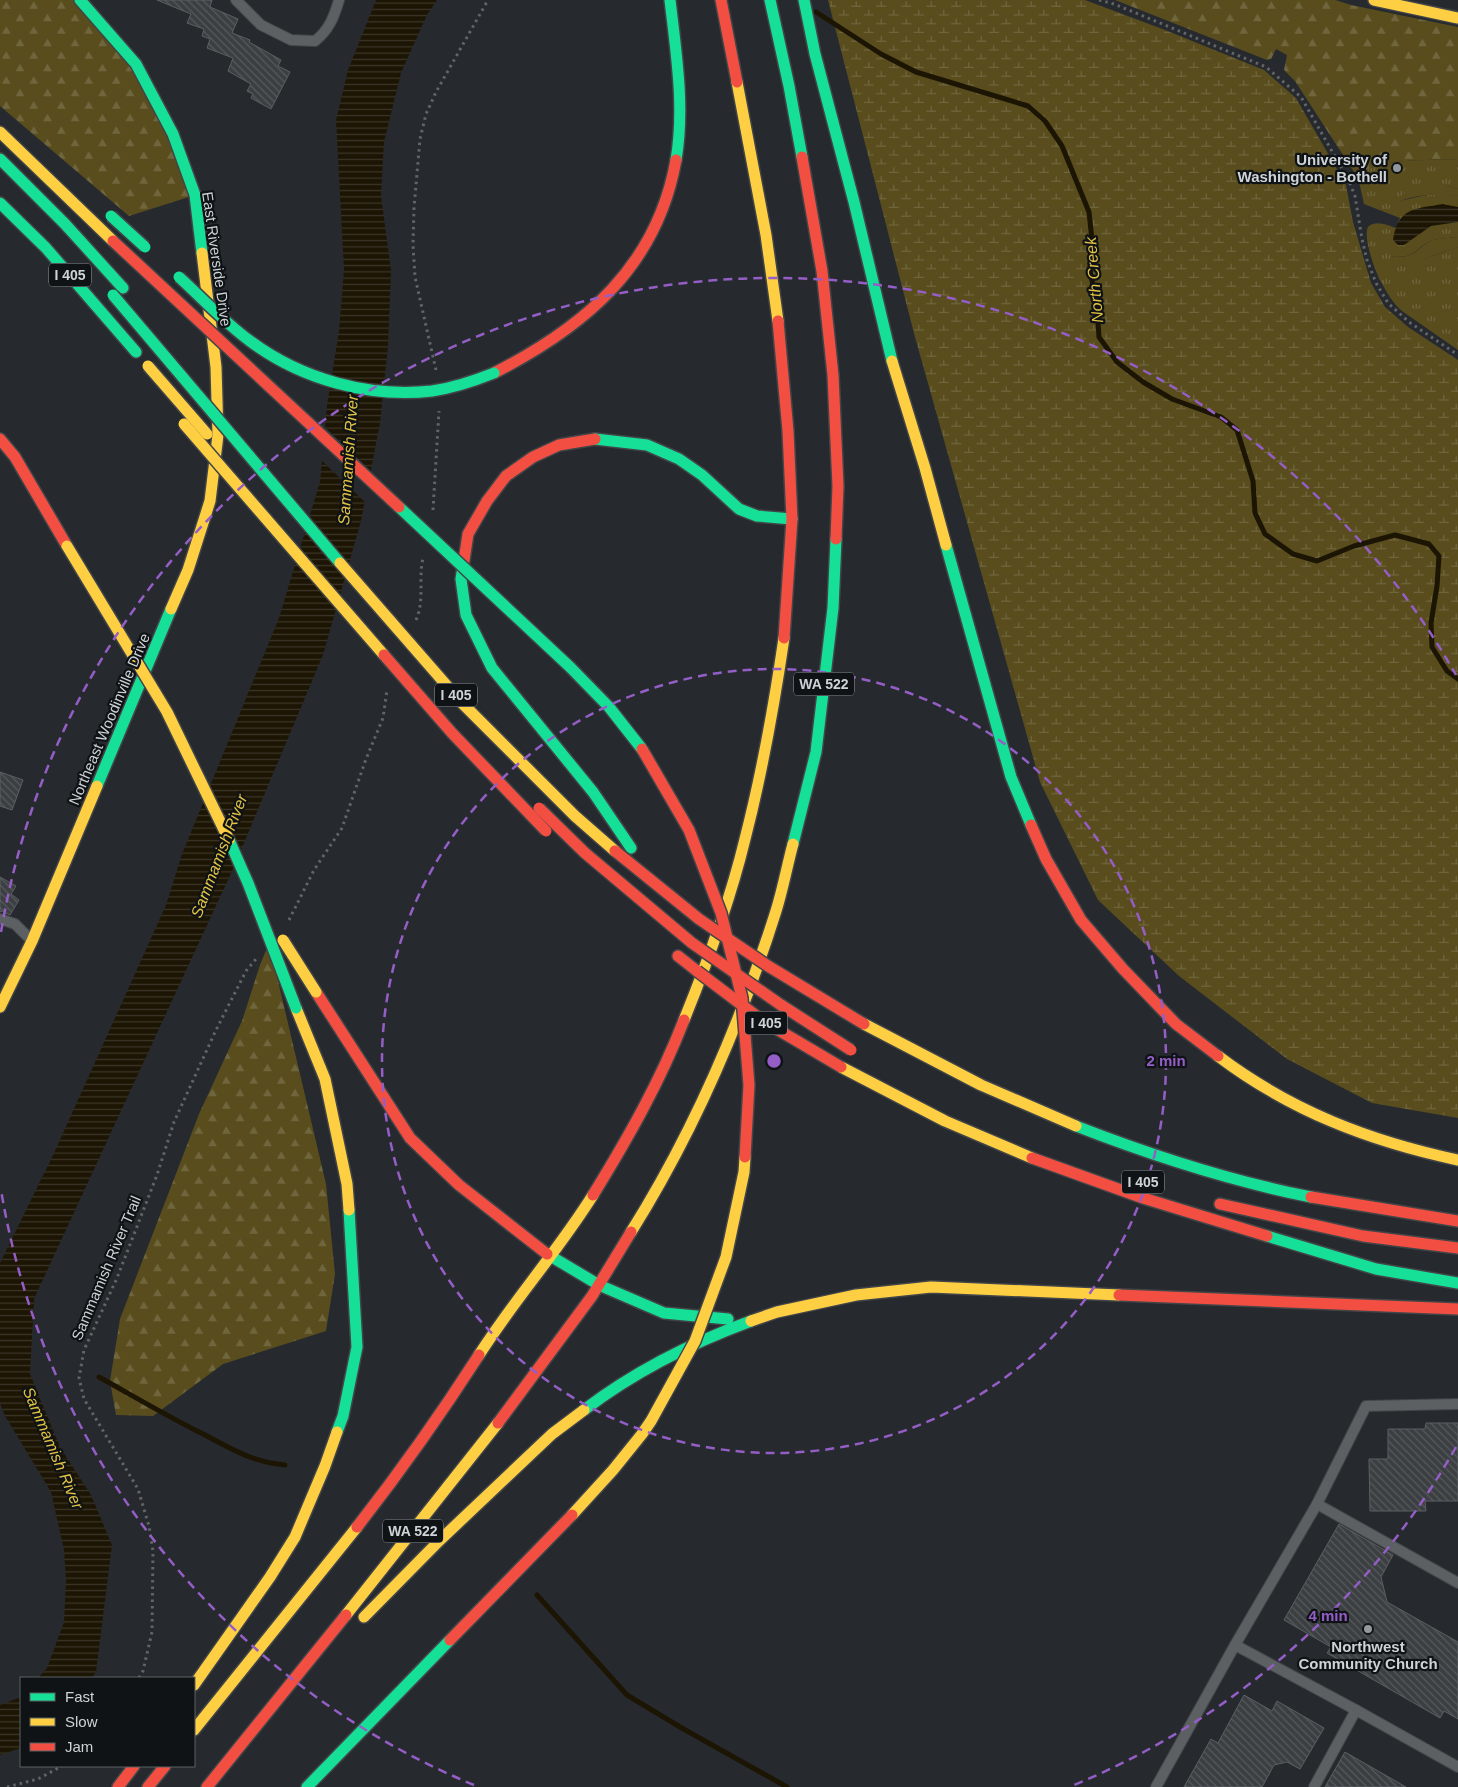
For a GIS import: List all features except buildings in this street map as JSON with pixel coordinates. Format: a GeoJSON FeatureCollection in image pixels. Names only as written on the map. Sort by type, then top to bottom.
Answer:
{"type":"FeatureCollection","features":[{"type":"Feature","properties":{"kind":"main road","name":"East Riverside Drive"},"geometry":{"type":"LineString","coordinates":[[80,0],[136,64],[173,134],[195,195],[216,367],[218,435]]}},
{"type":"Feature","properties":{"kind":"main road","name":"WA 522"},"geometry":{"type":"LineString","coordinates":[[195,1729],[376,1503],[457,1389],[499,1324],[551,1257],[590,1199],[633,1129],[674,1046],[711,952],[745,841],[771,724],[784,637],[792,519],[788,431],[780,336],[766,235],[721,0]]}},
{"type":"Feature","properties":{"kind":"main road","name":"WA 522"},"geometry":{"type":"LineString","coordinates":[[207,1787],[413,1532],[515,1402],[599,1285],[644,1212],[694,1116],[737,1021],[776,910],[816,752],[833,608],[838,486],[834,385],[822,270],[789,86],[770,0]]}},
{"type":"Feature","properties":{"kind":"main road"},"geometry":{"type":"LineString","coordinates":[[804,0],[815,54],[854,202],[892,362],[925,468],[976,657],[1011,777],[1046,859],[1081,920],[1123,969],[1176,1024],[1230,1065],[1294,1105],[1352,1131],[1425,1153],[1458,1160]]}},
{"type":"Feature","properties":{"kind":"main road"},"geometry":{"type":"LineString","coordinates":[[1374,0],[1458,18]]}},
{"type":"Feature","properties":{"kind":"main road"},"geometry":{"type":"LineString","coordinates":[[174,272],[249,340],[278,359],[308,374],[344,385],[400,392],[432,391],[464,385],[521,360],[576,325],[614,290],[646,246],[666,199],[674,169],[679,134],[677,77],[671,6]]}},
{"type":"Feature","properties":{"kind":"main road"},"geometry":{"type":"LineString","coordinates":[[0,132],[113,241],[476,577],[594,690],[641,748],[678,807],[713,886],[734,956],[745,1016],[750,1103],[745,1171],[731,1242],[708,1312],[684,1365],[650,1422],[605,1480],[546,1544],[307,1787]]}},
{"type":"Feature","properties":{"kind":"main road","name":"I 405"},"geometry":{"type":"LineString","coordinates":[[0,159],[65,224],[126,292]]}},
{"type":"Feature","properties":{"kind":"main road","name":"I 405"},"geometry":{"type":"LineString","coordinates":[[0,203],[46,248],[132,359],[452,733],[534,820],[584,867]]}},
{"type":"Feature","properties":{"kind":"main road"},"geometry":{"type":"LineString","coordinates":[[107,213],[153,253]]}},
{"type":"Feature","properties":{"kind":"main road","name":"I 405"},"geometry":{"type":"LineString","coordinates":[[110,292],[329,550],[462,702],[575,816],[612,850],[699,919],[768,966],[864,1024],[981,1085],[1065,1121],[1147,1152],[1236,1180],[1338,1203],[1458,1221]]}},
{"type":"Feature","properties":{"kind":"main road","name":"I 405"},"geometry":{"type":"LineString","coordinates":[[115,345],[132,359],[453,717]]}},
{"type":"Feature","properties":{"kind":"main road"},"geometry":{"type":"LineString","coordinates":[[206,385],[232,415]]}},
{"type":"Feature","properties":{"kind":"main road","name":"Northeast Woodinville Drive"},"geometry":{"type":"LineString","coordinates":[[0,1007],[32,941],[188,570],[210,500],[218,435]]}},
{"type":"Feature","properties":{"kind":"main road"},"geometry":{"type":"LineString","coordinates":[[0,438],[15,457],[66,546],[167,712],[216,811],[248,883],[325,1080],[347,1184],[353,1257],[357,1347],[343,1416],[325,1466],[295,1537],[270,1577],[195,1684]]}},
{"type":"Feature","properties":{"kind":"main road"},"geometry":{"type":"LineString","coordinates":[[597,818],[635,851],[593,792],[492,668],[466,615],[460,579],[468,534],[487,501],[506,476],[533,457],[559,445],[596,439],[647,445],[679,458],[702,475],[739,509],[757,516],[792,519]]}},
{"type":"Feature","properties":{"kind":"main road","name":"I 405"},"geometry":{"type":"LineString","coordinates":[[465,730],[514,783],[585,853],[685,938],[781,1005],[855,1053]]}},
{"type":"Feature","properties":{"kind":"main road"},"geometry":{"type":"LineString","coordinates":[[248,883],[410,1138],[459,1185],[551,1257],[599,1285],[664,1313],[729,1319],[777,1312],[856,1295],[931,1287],[1458,1309]]}},
{"type":"Feature","properties":{"kind":"main road"},"geometry":{"type":"LineString","coordinates":[[704,905],[736,927]]}},
{"type":"Feature","properties":{"kind":"main road"},"geometry":{"type":"LineString","coordinates":[[752,938],[776,955]]}},
{"type":"Feature","properties":{"kind":"main road","name":"I 405"},"geometry":{"type":"LineString","coordinates":[[670,949],[763,1021],[841,1067],[945,1121],[1027,1156],[1143,1198],[1187,1211],[1302,1235]]}},
{"type":"Feature","properties":{"kind":"main road"},"geometry":{"type":"LineString","coordinates":[[1205,1200],[1363,1236],[1458,1248]]}},
{"type":"Feature","properties":{"kind":"main road"},"geometry":{"type":"LineString","coordinates":[[1187,1211],[1376,1270],[1458,1283]]}},
{"type":"Feature","properties":{"kind":"main road"},"geometry":{"type":"LineString","coordinates":[[1340,1243],[1369,1249]]}},
{"type":"Feature","properties":{"kind":"main road"},"geometry":{"type":"LineString","coordinates":[[355,1625],[439,1541],[552,1434],[592,1404],[630,1378],[713,1335],[777,1312]]}},
{"type":"Feature","properties":{"kind":"main road"},"geometry":{"type":"LineString","coordinates":[[219,1772],[341,1640]]}},
{"type":"Feature","properties":{"kind":"main road"},"geometry":{"type":"LineString","coordinates":[[118,1787],[133,1767]]}},
{"type":"Feature","properties":{"kind":"main road"},"geometry":{"type":"LineString","coordinates":[[148,1787],[164,1767]]}},
{"type":"Feature","properties":{"kind":"lane"},"geometry":{"type":"LineString","coordinates":[[236,0],[261,26],[290,40],[315,41],[325,34],[334,19],[339,0]]}},
{"type":"Feature","properties":{"kind":"lane"},"geometry":{"type":"LineString","coordinates":[[0,919],[15,924],[32,941]]}},
{"type":"Feature","properties":{"kind":"lane"},"geometry":{"type":"LineString","coordinates":[[1156,1787],[1234,1645],[1318,1504],[1366,1406],[1458,1404]]}},
{"type":"Feature","properties":{"kind":"lane"},"geometry":{"type":"LineString","coordinates":[[1318,1504],[1458,1583]]}},
{"type":"Feature","properties":{"kind":"lane"},"geometry":{"type":"LineString","coordinates":[[1234,1645],[1458,1767]]}},
{"type":"Feature","properties":{"kind":"lane"},"geometry":{"type":"LineString","coordinates":[[1314,1787],[1356,1710]]}},
{"type":"Feature","properties":{"kind":"path"},"geometry":{"type":"LineString","coordinates":[[413,245],[416,175],[420,139],[426,114],[436,92],[488,0]]}},
{"type":"Feature","properties":{"kind":"path"},"geometry":{"type":"LineString","coordinates":[[1099,0],[1114,4],[1266,67],[1301,97],[1349,181],[1355,196],[1367,260],[1376,283],[1388,304],[1409,322],[1458,355]]}},
{"type":"Feature","properties":{"kind":"path","name":"Sammamish River Trail"},"geometry":{"type":"LineString","coordinates":[[139,1677],[152,1632],[153,1551],[149,1526],[138,1489],[84,1399],[79,1378],[84,1350],[130,1244],[157,1175],[174,1122],[216,1030],[246,971],[254,961]]}},
{"type":"Feature","properties":{"kind":"path"},"geometry":{"type":"LineString","coordinates":[[7,1787],[38,1779],[60,1767]]}},
{"type":"Feature","properties":{"kind":"green space"},"geometry":{"type":"Polygon","coordinates":[[[0,0],[80,0],[136,64],[195,195],[129,216],[0,106],[0,0]]]}},
{"type":"Feature","properties":{"kind":"green space"},"geometry":{"type":"Polygon","coordinates":[[[828,0],[1085,0],[1264,70],[1296,98],[1346,185],[1353,222],[1371,283],[1385,307],[1408,327],[1458,360],[1458,1118],[1372,1103],[1287,1059],[1179,976],[1098,900],[1040,782],[915,337],[828,0]]]}},
{"type":"Feature","properties":{"kind":"green space"},"geometry":{"type":"Polygon","coordinates":[[[1115,0],[1335,0],[1458,27],[1458,159],[1392,163],[1368,169],[1356,175],[1295,81],[1284,70],[1287,55],[1276,49],[1271,59],[1267,60],[1115,0]]]}},
{"type":"Feature","properties":{"kind":"green space"},"geometry":{"type":"Polygon","coordinates":[[[1458,159],[1458,189],[1446,186],[1399,201],[1436,194],[1458,196],[1458,237],[1433,240],[1412,254],[1401,257],[1393,256],[1392,258],[1421,260],[1458,247],[1458,350],[1402,311],[1393,301],[1379,278],[1368,245],[1367,230],[1369,226],[1375,223],[1396,228],[1400,218],[1364,204],[1356,175],[1380,165],[1392,163],[1458,159]]]}},
{"type":"Feature","properties":{"kind":"green space"},"geometry":{"type":"Polygon","coordinates":[[[1428,186],[1446,186],[1458,189],[1458,196],[1445,194],[1419,196],[1404,200],[1393,207],[1391,203],[1406,192],[1428,186]]]}},
{"type":"Feature","properties":{"kind":"green space"},"geometry":{"type":"Polygon","coordinates":[[[1458,237],[1458,247],[1421,260],[1403,263],[1392,259],[1393,256],[1401,257],[1412,254],[1433,240],[1458,237]]]}},
{"type":"Feature","properties":{"kind":"green space"},"geometry":{"type":"Polygon","coordinates":[[[269,943],[326,1184],[335,1274],[326,1331],[223,1364],[153,1416],[116,1415],[110,1381],[120,1319],[199,1114],[242,1021],[269,943]]]}},
{"type":"Feature","properties":{"kind":"water","name":"Sammamish River"},"geometry":{"type":"Polygon","coordinates":[[[376,0],[437,0],[427,15],[401,73],[384,142],[381,195],[391,271],[388,346],[380,423],[361,521],[323,655],[233,869],[34,1299],[30,1374],[60,1447],[91,1495],[112,1545],[96,1672],[93,1677],[39,1677],[47,1668],[64,1622],[66,1580],[64,1550],[51,1492],[5,1416],[0,1403],[0,1263],[54,1153],[166,905],[182,854],[279,618],[320,482],[327,405],[339,331],[344,270],[336,120],[348,70],[376,0]]]}},
{"type":"Feature","properties":{"kind":"water"},"geometry":{"type":"Polygon","coordinates":[[[1443,204],[1458,207],[1458,222],[1431,226],[1404,245],[1398,245],[1393,240],[1395,229],[1404,215],[1416,209],[1443,204]]]}},
{"type":"Feature","properties":{"kind":"water"},"geometry":{"type":"Polygon","coordinates":[[[20,1697],[20,1748],[0,1755],[0,1705],[20,1697]]]}},
{"type":"Feature","properties":{"kind":"pier"},"geometry":{"type":"Polygon","coordinates":[[[323,425],[373,473],[367,504],[320,459],[323,425]]]}},
{"type":"Feature","properties":{"kind":"waterway","name":"North Creek"},"geometry":{"type":"LineString","coordinates":[[816,12],[881,54],[916,72],[1028,106],[1045,121],[1062,146],[1089,212],[1092,240],[1090,270],[1097,307],[1099,337],[1117,362],[1143,382],[1172,399],[1221,417],[1237,430],[1253,481],[1255,513],[1265,534],[1293,554],[1317,561],[1354,546],[1395,535],[1429,544],[1439,556],[1437,586],[1431,623],[1432,647],[1447,671],[1458,679]]}},
{"type":"Feature","properties":{"kind":"waterway"},"geometry":{"type":"LineString","coordinates":[[99,1377],[235,1451],[264,1462],[285,1465]]}},
{"type":"Feature","properties":{"kind":"waterway"},"geometry":{"type":"LineString","coordinates":[[537,1595],[627,1695],[787,1787]]}},
{"type":"Feature","properties":{"kind":"traffic: fast"},"geometry":{"type":"LineString","coordinates":[[80,0],[136,64],[173,134],[195,195],[202,253]]}},
{"type":"Feature","properties":{"kind":"traffic: fast"},"geometry":{"type":"LineString","coordinates":[[670,0],[680,100],[679,140],[676,160]]}},
{"type":"Feature","properties":{"kind":"traffic: fast"},"geometry":{"type":"LineString","coordinates":[[770,0],[802,157]]}},
{"type":"Feature","properties":{"kind":"traffic: fast"},"geometry":{"type":"LineString","coordinates":[[804,0],[815,54],[854,202],[892,361]]}},
{"type":"Feature","properties":{"kind":"traffic: fast"},"geometry":{"type":"LineString","coordinates":[[0,159],[65,224],[123,288]]}},
{"type":"Feature","properties":{"kind":"traffic: fast"},"geometry":{"type":"LineString","coordinates":[[0,203],[46,248],[136,352]]}},
{"type":"Feature","properties":{"kind":"traffic: fast"},"geometry":{"type":"LineString","coordinates":[[111,216],[145,247]]}},
{"type":"Feature","properties":{"kind":"traffic: fast"},"geometry":{"type":"LineString","coordinates":[[179,277],[222,318],[250,341],[291,366],[336,383],[384,391],[432,391],[463,384],[494,373]]}},
{"type":"Feature","properties":{"kind":"traffic: fast"},"geometry":{"type":"LineString","coordinates":[[113,295],[340,563]]}},
{"type":"Feature","properties":{"kind":"traffic: fast"},"geometry":{"type":"LineString","coordinates":[[595,439],[647,445],[679,459],[702,475],[739,509],[757,516],[792,519]]}},
{"type":"Feature","properties":{"kind":"traffic: fast"},"geometry":{"type":"LineString","coordinates":[[399,507],[570,667],[609,707],[642,749]]}},
{"type":"Feature","properties":{"kind":"traffic: fast"},"geometry":{"type":"LineString","coordinates":[[793,844],[816,752],[833,608],[836,539]]}},
{"type":"Feature","properties":{"kind":"traffic: fast"},"geometry":{"type":"LineString","coordinates":[[946,545],[1011,777],[1031,825]]}},
{"type":"Feature","properties":{"kind":"traffic: fast"},"geometry":{"type":"LineString","coordinates":[[463,567],[461,579],[466,615],[492,668],[593,792],[631,848]]}},
{"type":"Feature","properties":{"kind":"traffic: fast"},"geometry":{"type":"LineString","coordinates":[[97,786],[171,609]]}},
{"type":"Feature","properties":{"kind":"traffic: fast"},"geometry":{"type":"LineString","coordinates":[[229,840],[248,883],[296,1008]]}},
{"type":"Feature","properties":{"kind":"traffic: fast"},"geometry":{"type":"LineString","coordinates":[[1076,1126],[1192,1167],[1281,1191],[1311,1197]]}},
{"type":"Feature","properties":{"kind":"traffic: fast"},"geometry":{"type":"LineString","coordinates":[[337,1432],[343,1416],[357,1347],[349,1210]]}},
{"type":"Feature","properties":{"kind":"traffic: fast"},"geometry":{"type":"LineString","coordinates":[[1267,1236],[1376,1269],[1458,1283]]}},
{"type":"Feature","properties":{"kind":"traffic: fast"},"geometry":{"type":"LineString","coordinates":[[547,1254],[599,1285],[664,1313],[728,1319]]}},
{"type":"Feature","properties":{"kind":"traffic: fast"},"geometry":{"type":"LineString","coordinates":[[584,1410],[643,1371],[685,1349],[751,1321]]}},
{"type":"Feature","properties":{"kind":"traffic: fast"},"geometry":{"type":"LineString","coordinates":[[307,1787],[450,1640]]}},
{"type":"Feature","properties":{"kind":"traffic: slow"},"geometry":{"type":"LineString","coordinates":[[1374,0],[1458,18]]}},
{"type":"Feature","properties":{"kind":"traffic: slow"},"geometry":{"type":"LineString","coordinates":[[737,82],[766,235],[778,321]]}},
{"type":"Feature","properties":{"kind":"traffic: slow"},"geometry":{"type":"LineString","coordinates":[[0,132],[113,241]]}},
{"type":"Feature","properties":{"kind":"traffic: slow"},"geometry":{"type":"LineString","coordinates":[[171,609],[188,570],[210,501],[218,435],[216,367],[202,253]]}},
{"type":"Feature","properties":{"kind":"traffic: slow"},"geometry":{"type":"LineString","coordinates":[[892,361],[925,468],[946,545]]}},
{"type":"Feature","properties":{"kind":"traffic: slow"},"geometry":{"type":"LineString","coordinates":[[148,366],[207,434]]}},
{"type":"Feature","properties":{"kind":"traffic: slow"},"geometry":{"type":"LineString","coordinates":[[184,424],[384,655]]}},
{"type":"Feature","properties":{"kind":"traffic: slow"},"geometry":{"type":"LineString","coordinates":[[67,546],[167,712],[229,840]]}},
{"type":"Feature","properties":{"kind":"traffic: slow"},"geometry":{"type":"LineString","coordinates":[[340,563],[462,703],[575,816],[615,851]]}},
{"type":"Feature","properties":{"kind":"traffic: slow"},"geometry":{"type":"LineString","coordinates":[[684,1020],[702,976],[733,885],[762,764],[784,638]]}},
{"type":"Feature","properties":{"kind":"traffic: slow"},"geometry":{"type":"LineString","coordinates":[[0,1007],[32,941],[97,786]]}},
{"type":"Feature","properties":{"kind":"traffic: slow"},"geometry":{"type":"LineString","coordinates":[[631,1232],[675,1156],[714,1076],[762,953],[781,894],[793,844]]}},
{"type":"Feature","properties":{"kind":"traffic: slow"},"geometry":{"type":"LineString","coordinates":[[283,940],[316,992]]}},
{"type":"Feature","properties":{"kind":"traffic: slow"},"geometry":{"type":"LineString","coordinates":[[296,1008],[325,1079],[347,1184],[349,1210]]}},
{"type":"Feature","properties":{"kind":"traffic: slow"},"geometry":{"type":"LineString","coordinates":[[864,1024],[981,1085],[1076,1126]]}},
{"type":"Feature","properties":{"kind":"traffic: slow"},"geometry":{"type":"LineString","coordinates":[[1218,1056],[1274,1093],[1332,1122],[1393,1143],[1458,1160]]}},
{"type":"Feature","properties":{"kind":"traffic: slow"},"geometry":{"type":"LineString","coordinates":[[841,1067],[945,1121],[1032,1158]]}},
{"type":"Feature","properties":{"kind":"traffic: slow"},"geometry":{"type":"LineString","coordinates":[[572,1515],[613,1470],[642,1434],[695,1341],[726,1257],[744,1172],[745,1157]]}},
{"type":"Feature","properties":{"kind":"traffic: slow"},"geometry":{"type":"LineString","coordinates":[[479,1355],[593,1195]]}},
{"type":"Feature","properties":{"kind":"traffic: slow"},"geometry":{"type":"LineString","coordinates":[[751,1321],[777,1312],[856,1295],[931,1287],[1119,1295]]}},
{"type":"Feature","properties":{"kind":"traffic: slow"},"geometry":{"type":"LineString","coordinates":[[364,1617],[439,1541],[552,1434],[584,1410]]}},
{"type":"Feature","properties":{"kind":"traffic: slow"},"geometry":{"type":"LineString","coordinates":[[346,1615],[498,1423]]}},
{"type":"Feature","properties":{"kind":"traffic: slow"},"geometry":{"type":"LineString","coordinates":[[195,1684],[270,1577],[295,1537],[337,1432]]}},
{"type":"Feature","properties":{"kind":"traffic: slow"},"geometry":{"type":"LineString","coordinates":[[195,1729],[357,1527]]}},
{"type":"Feature","properties":{"kind":"traffic: jam"},"geometry":{"type":"LineString","coordinates":[[721,0],[737,82]]}},
{"type":"Feature","properties":{"kind":"traffic: jam"},"geometry":{"type":"LineString","coordinates":[[802,157],[822,271],[833,375],[838,486],[836,539]]}},
{"type":"Feature","properties":{"kind":"traffic: jam"},"geometry":{"type":"LineString","coordinates":[[494,373],[559,335],[587,313],[612,289],[634,262],[652,231],[666,198],[676,160]]}},
{"type":"Feature","properties":{"kind":"traffic: jam"},"geometry":{"type":"LineString","coordinates":[[113,241],[399,507]]}},
{"type":"Feature","properties":{"kind":"traffic: jam"},"geometry":{"type":"LineString","coordinates":[[778,321],[788,431],[792,519],[784,638]]}},
{"type":"Feature","properties":{"kind":"traffic: jam"},"geometry":{"type":"LineString","coordinates":[[0,439],[15,457],[67,546]]}},
{"type":"Feature","properties":{"kind":"traffic: jam"},"geometry":{"type":"LineString","coordinates":[[463,567],[468,534],[487,501],[506,476],[533,457],[559,445],[595,439]]}},
{"type":"Feature","properties":{"kind":"traffic: jam"},"geometry":{"type":"LineString","coordinates":[[384,655],[452,733],[546,831]]}},
{"type":"Feature","properties":{"kind":"traffic: jam"},"geometry":{"type":"LineString","coordinates":[[642,749],[689,830],[721,913],[742,998],[749,1085],[745,1157]]}},
{"type":"Feature","properties":{"kind":"traffic: jam"},"geometry":{"type":"LineString","coordinates":[[539,808],[585,853],[692,943],[781,1005],[851,1050]]}},
{"type":"Feature","properties":{"kind":"traffic: jam"},"geometry":{"type":"LineString","coordinates":[[1031,825],[1046,859],[1081,920],[1123,969],[1176,1024],[1218,1056]]}},
{"type":"Feature","properties":{"kind":"traffic: jam"},"geometry":{"type":"LineString","coordinates":[[615,851],[699,919],[768,966],[864,1024]]}},
{"type":"Feature","properties":{"kind":"traffic: jam"},"geometry":{"type":"LineString","coordinates":[[678,956],[697,971]]}},
{"type":"Feature","properties":{"kind":"traffic: jam"},"geometry":{"type":"LineString","coordinates":[[697,971],[763,1021],[841,1067]]}},
{"type":"Feature","properties":{"kind":"traffic: jam"},"geometry":{"type":"LineString","coordinates":[[316,992],[410,1138],[459,1185],[547,1254]]}},
{"type":"Feature","properties":{"kind":"traffic: jam"},"geometry":{"type":"LineString","coordinates":[[593,1195],[643,1109],[665,1065],[684,1020]]}},
{"type":"Feature","properties":{"kind":"traffic: jam"},"geometry":{"type":"LineString","coordinates":[[1032,1158],[1143,1198],[1267,1236]]}},
{"type":"Feature","properties":{"kind":"traffic: jam"},"geometry":{"type":"LineString","coordinates":[[1311,1197],[1458,1221]]}},
{"type":"Feature","properties":{"kind":"traffic: jam"},"geometry":{"type":"LineString","coordinates":[[1220,1204],[1363,1236],[1458,1248]]}},
{"type":"Feature","properties":{"kind":"traffic: jam"},"geometry":{"type":"LineString","coordinates":[[498,1423],[592,1296],[631,1232]]}},
{"type":"Feature","properties":{"kind":"traffic: jam"},"geometry":{"type":"LineString","coordinates":[[1119,1295],[1458,1309]]}},
{"type":"Feature","properties":{"kind":"traffic: jam"},"geometry":{"type":"LineString","coordinates":[[357,1527],[420,1442],[479,1355]]}},
{"type":"Feature","properties":{"kind":"traffic: jam"},"geometry":{"type":"LineString","coordinates":[[450,1640],[572,1515]]}},
{"type":"Feature","properties":{"kind":"traffic: jam"},"geometry":{"type":"LineString","coordinates":[[207,1787],[346,1615]]}},
{"type":"Feature","properties":{"kind":"traffic: jam"},"geometry":{"type":"LineString","coordinates":[[118,1787],[133,1767]]}},
{"type":"Feature","properties":{"kind":"traffic: jam"},"geometry":{"type":"LineString","coordinates":[[148,1787],[164,1767]]}},
{"type":"Feature","properties":{"kind":"place","name":"University of Washington - Bothell"},"geometry":{"type":"Point","coordinates":[1397,168]}},
{"type":"Feature","properties":{"kind":"place","name":"Northwest Community Church"},"geometry":{"type":"Point","coordinates":[1368,1629]}}]}
